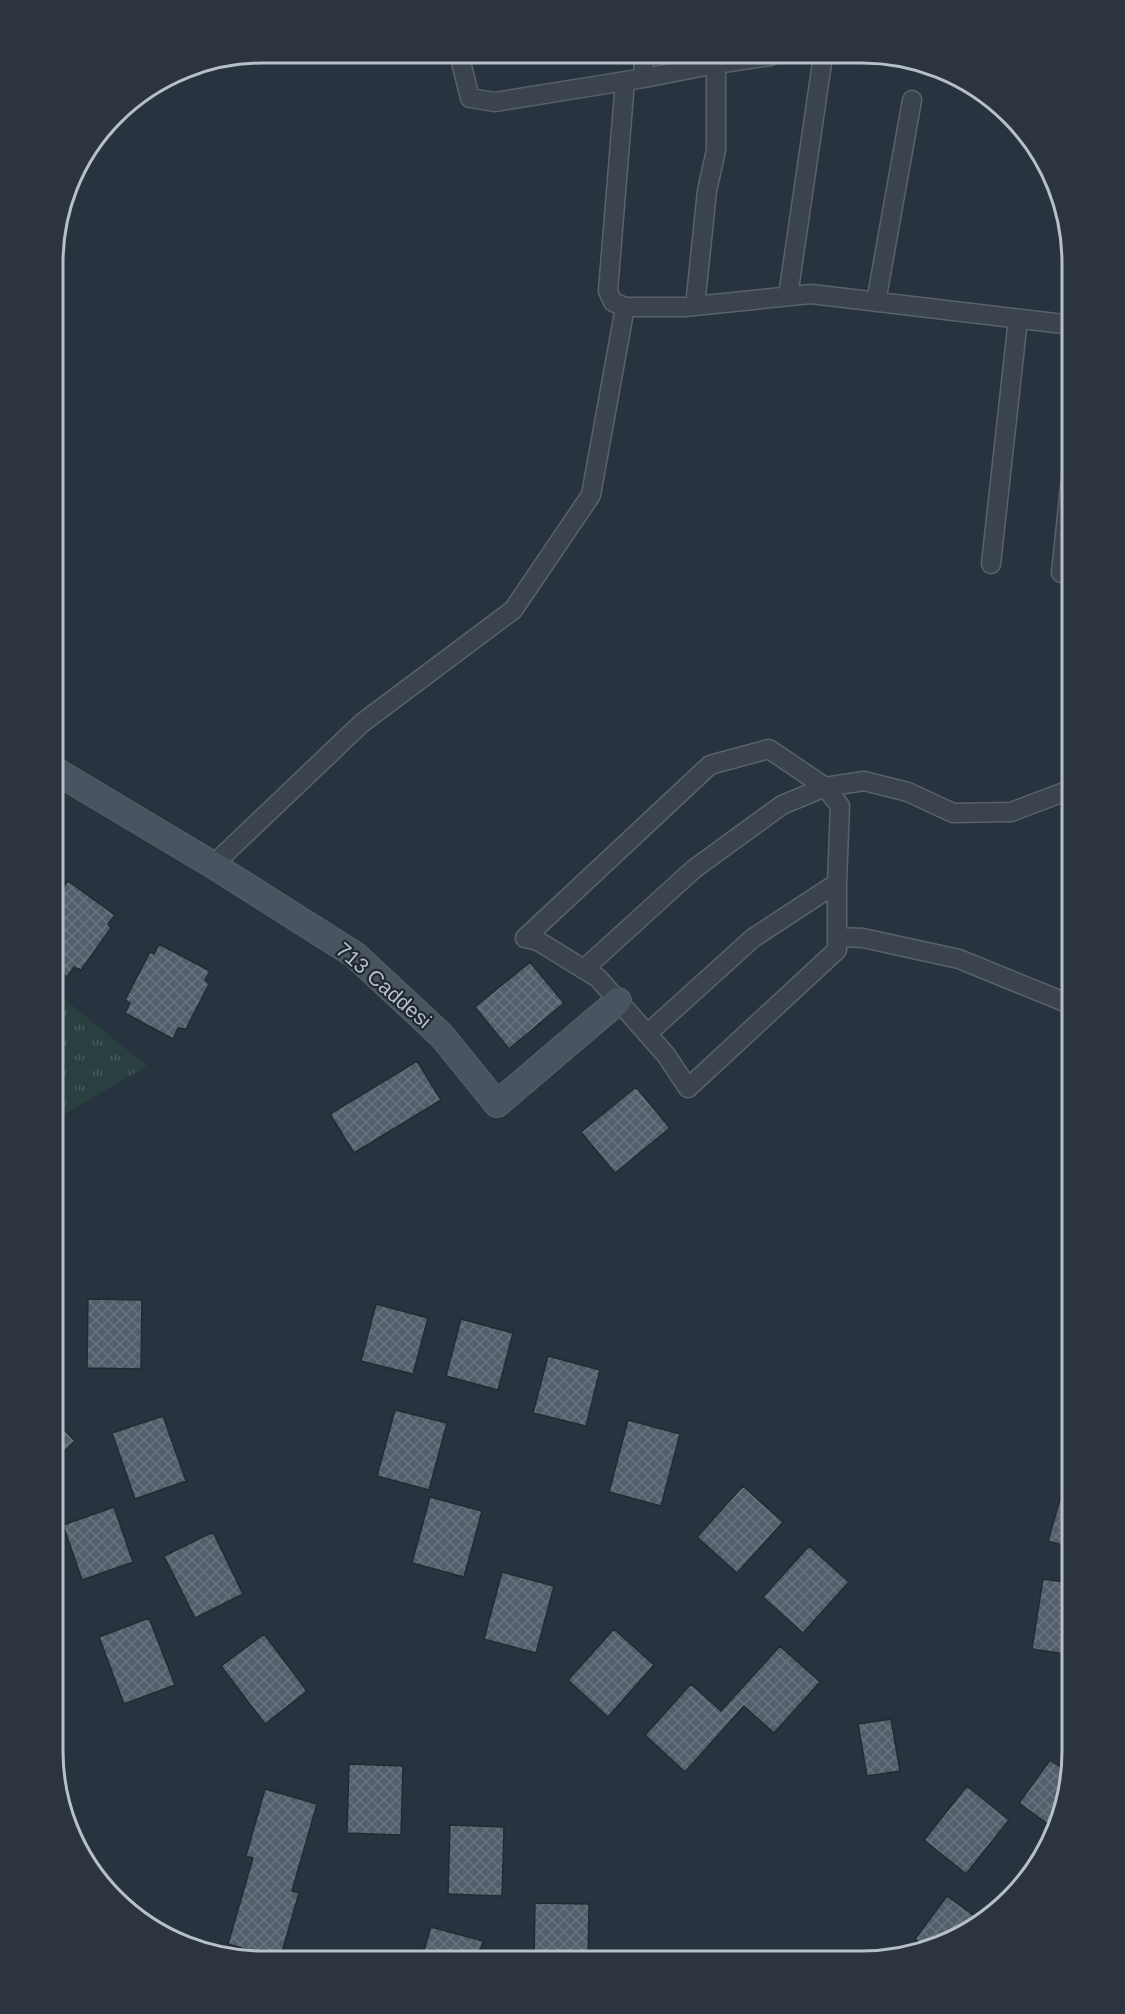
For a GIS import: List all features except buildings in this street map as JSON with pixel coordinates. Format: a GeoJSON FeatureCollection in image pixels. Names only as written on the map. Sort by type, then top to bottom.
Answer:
{"type":"FeatureCollection","features":[{"type":"Feature","properties":{"kind":"street"},"geometry":{"type":"LineString","coordinates":[[461,63],[470,98],[495,102],[723,63]]}},
{"type":"Feature","properties":{"kind":"street"},"geometry":{"type":"LineString","coordinates":[[643,63],[644,78]]}},
{"type":"Feature","properties":{"kind":"street"},"geometry":{"type":"LineString","coordinates":[[788,296],[822,63]]}},
{"type":"Feature","properties":{"kind":"street"},"geometry":{"type":"LineString","coordinates":[[695,306],[707,191],[716,150],[716,64]]}},
{"type":"Feature","properties":{"kind":"street"},"geometry":{"type":"LineString","coordinates":[[625,81],[608,291],[613,302],[625,307],[695,306],[811,294],[1062,324]]}},
{"type":"Feature","properties":{"kind":"street"},"geometry":{"type":"LineString","coordinates":[[876,302],[912,100]]}},
{"type":"Feature","properties":{"kind":"street"},"geometry":{"type":"LineString","coordinates":[[213,865],[362,723],[513,610],[591,495],[625,307]]}},
{"type":"Feature","properties":{"kind":"street"},"geometry":{"type":"LineString","coordinates":[[991,564],[1018,319]]}},
{"type":"Feature","properties":{"kind":"street"},"geometry":{"type":"LineString","coordinates":[[1061,573],[1062,563]]}},
{"type":"Feature","properties":{"kind":"street"},"geometry":{"type":"LineString","coordinates":[[769,749],[825,787],[840,806],[837,950],[688,1089],[666,1055],[598,978],[538,941],[525,938],[710,765],[769,749]]}},
{"type":"Feature","properties":{"kind":"street","name":"713 Caddesi"},"geometry":{"type":"LineString","coordinates":[[63,775],[213,865],[355,955],[442,1036],[497,1104],[618,1001]]}},
{"type":"Feature","properties":{"kind":"street"},"geometry":{"type":"LineString","coordinates":[[584,969],[694,869],[782,805],[825,787],[864,781],[908,792],[953,813],[1011,812],[1062,793]]}},
{"type":"Feature","properties":{"kind":"street"},"geometry":{"type":"LineString","coordinates":[[647,1034],[753,938],[837,883]]}},
{"type":"Feature","properties":{"kind":"street"},"geometry":{"type":"LineString","coordinates":[[837,937],[863,938],[959,959],[1062,1001]]}},
{"type":"Feature","properties":{"kind":"green space"},"geometry":{"type":"Polygon","coordinates":[[[63,998],[147,1066],[63,1115],[63,998]]]}}]}
